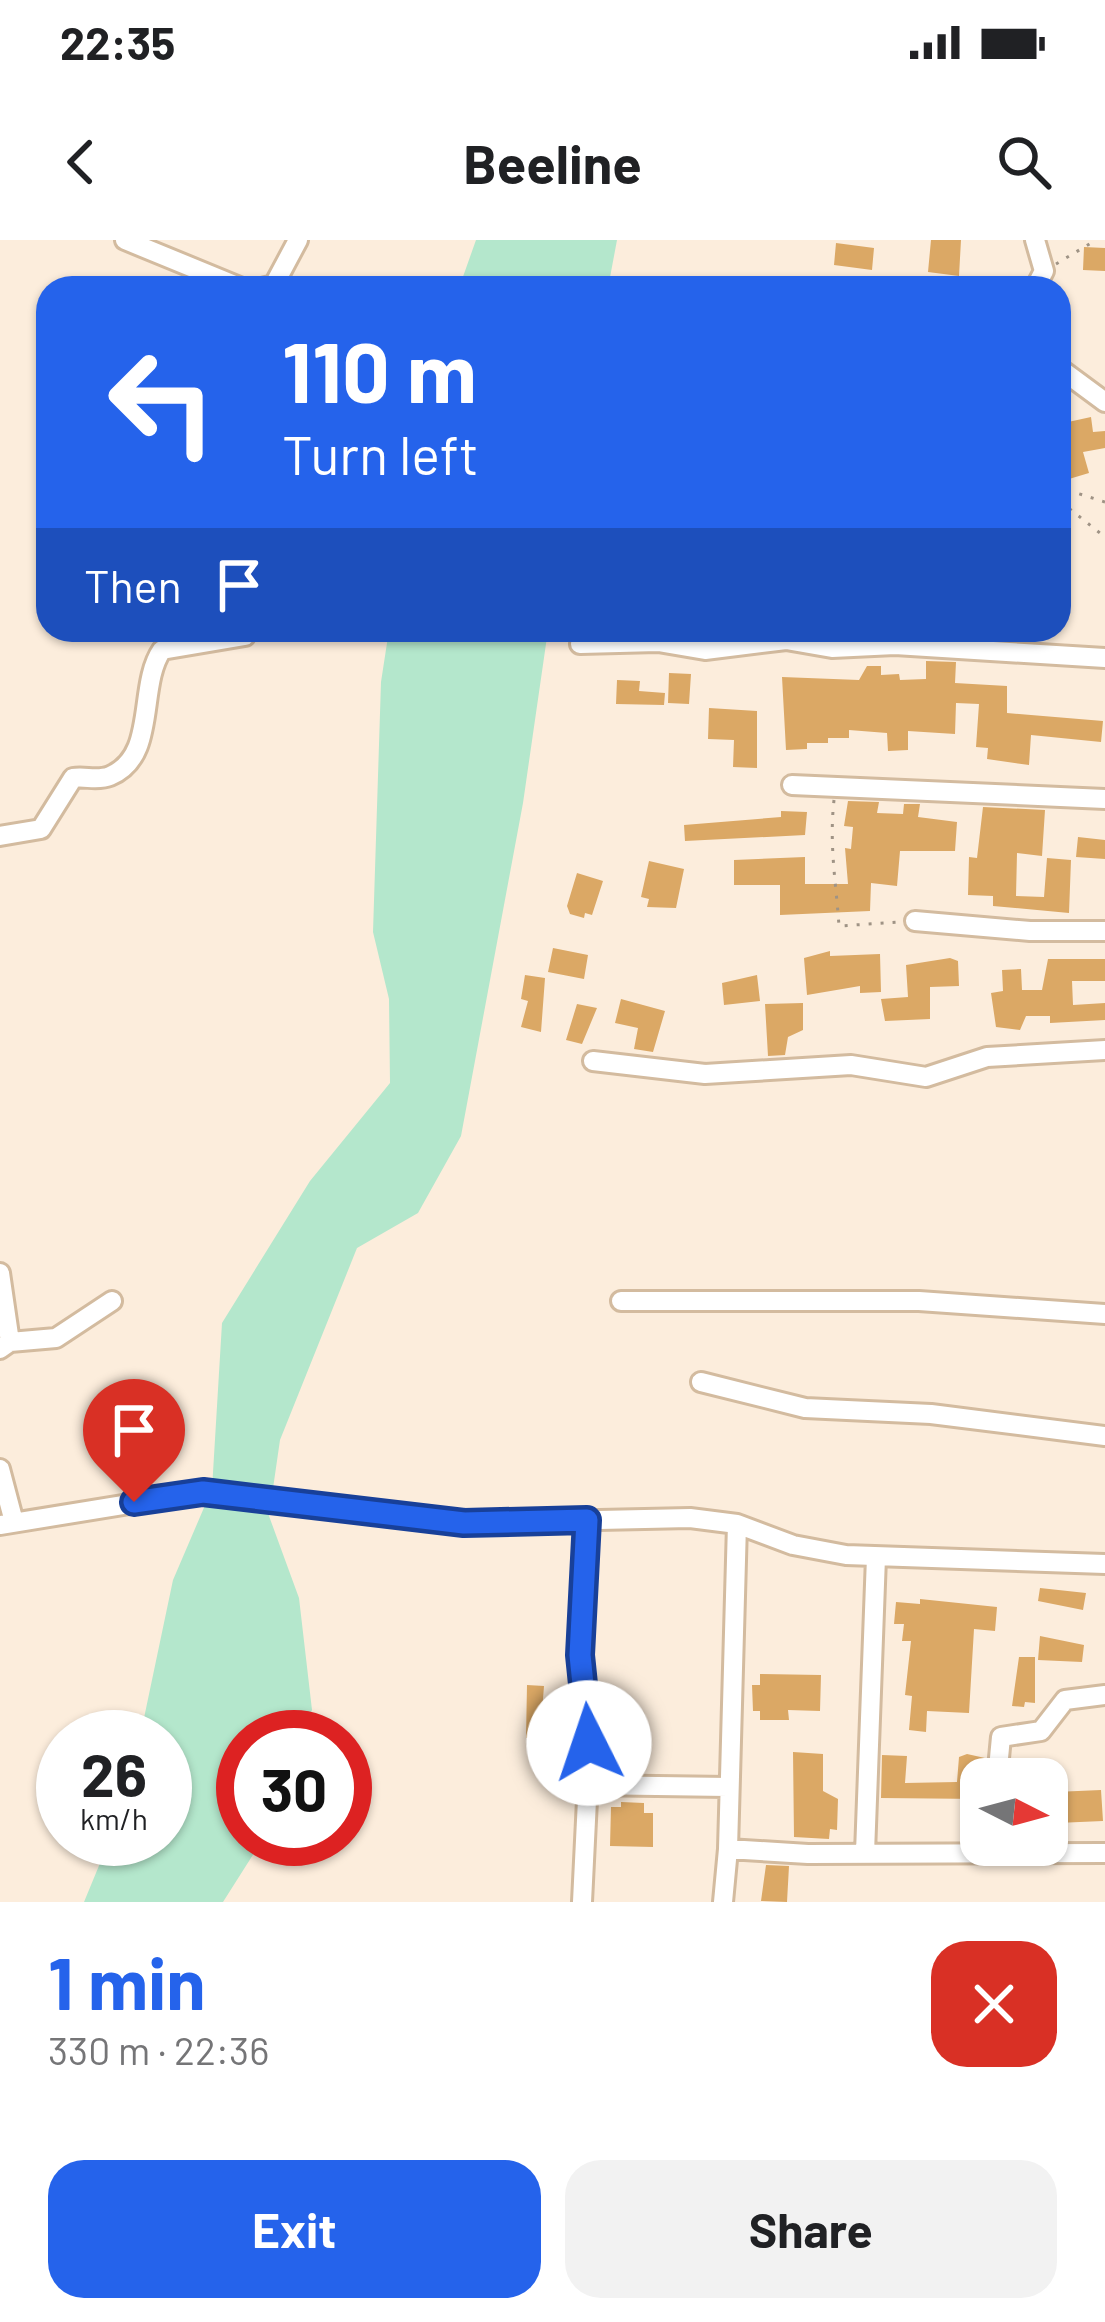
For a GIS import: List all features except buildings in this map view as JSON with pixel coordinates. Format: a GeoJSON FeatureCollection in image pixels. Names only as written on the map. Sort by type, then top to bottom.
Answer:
{"type":"FeatureCollection","features":[{"type":"Feature","properties":{"kind":"street"},"geometry":{"type":"LineString","coordinates":[[125,240],[213,276]]}},
{"type":"Feature","properties":{"kind":"street"},"geometry":{"type":"LineString","coordinates":[[279,276],[298,240]]}},
{"type":"Feature","properties":{"kind":"street"},"geometry":{"type":"LineString","coordinates":[[1035,240],[1040,276]]}},
{"type":"Feature","properties":{"kind":"street"},"geometry":{"type":"LineString","coordinates":[[1071,377],[1105,402]]}},
{"type":"Feature","properties":{"kind":"street"},"geometry":{"type":"LineString","coordinates":[[0,836],[41,830],[73,778],[101,779],[128,763],[140,742],[151,666],[162,650],[206,642]]}},
{"type":"Feature","properties":{"kind":"street"},"geometry":{"type":"LineString","coordinates":[[580,644],[632,642]]}},
{"type":"Feature","properties":{"kind":"street"},"geometry":{"type":"LineString","coordinates":[[663,642],[706,650],[770,642]]}},
{"type":"Feature","properties":{"kind":"street"},"geometry":{"type":"LineString","coordinates":[[798,642],[832,648],[895,645],[1105,658]]}},
{"type":"Feature","properties":{"kind":"street"},"geometry":{"type":"LineString","coordinates":[[792,785],[1105,799]]}},
{"type":"Feature","properties":{"kind":"street"},"geometry":{"type":"LineString","coordinates":[[915,921],[1030,931],[1105,931]]}},
{"type":"Feature","properties":{"kind":"street"},"geometry":{"type":"LineString","coordinates":[[593,1061],[705,1074],[851,1065],[926,1078],[987,1057],[1105,1050]]}},
{"type":"Feature","properties":{"kind":"street"},"geometry":{"type":"LineString","coordinates":[[0,1273],[5,1345],[56,1339],[112,1301]]}},
{"type":"Feature","properties":{"kind":"street"},"geometry":{"type":"LineString","coordinates":[[621,1300],[919,1301],[1105,1314]]}},
{"type":"Feature","properties":{"kind":"street"},"geometry":{"type":"LineString","coordinates":[[700,1382],[805,1408],[931,1414],[1105,1436]]}},
{"type":"Feature","properties":{"kind":"street"},"geometry":{"type":"LineString","coordinates":[[0,1469],[7,1524],[203,1492],[464,1523],[690,1518],[737,1524],[793,1545],[876,1557],[1105,1564]]}},
{"type":"Feature","properties":{"kind":"street"},"geometry":{"type":"LineString","coordinates":[[582,1902],[591,1718],[580,1655],[587,1520]]}},
{"type":"Feature","properties":{"kind":"street"},"geometry":{"type":"LineString","coordinates":[[723,1902],[737,1524]]}},
{"type":"Feature","properties":{"kind":"street"},"geometry":{"type":"LineString","coordinates":[[865,1852],[876,1557]]}},
{"type":"Feature","properties":{"kind":"street"},"geometry":{"type":"LineString","coordinates":[[999,1758],[1001,1737],[1041,1731],[1065,1700],[1105,1695]]}},
{"type":"Feature","properties":{"kind":"street"},"geometry":{"type":"LineString","coordinates":[[586,1786],[728,1787]]}},
{"type":"Feature","properties":{"kind":"street"},"geometry":{"type":"LineString","coordinates":[[728,1849],[960,1850]]}},
{"type":"Feature","properties":{"kind":"street"},"geometry":{"type":"LineString","coordinates":[[1068,1852],[1105,1853]]}},
{"type":"Feature","properties":{"kind":"path"},"geometry":{"type":"LineString","coordinates":[[1044,276],[1096,240]]}},
{"type":"Feature","properties":{"kind":"path"},"geometry":{"type":"LineString","coordinates":[[1071,491],[1105,502]]}},
{"type":"Feature","properties":{"kind":"path"},"geometry":{"type":"LineString","coordinates":[[1071,510],[1105,537]]}},
{"type":"Feature","properties":{"kind":"path"},"geometry":{"type":"LineString","coordinates":[[836,787],[830,871],[839,926],[915,921]]}},
{"type":"Feature","properties":{"kind":"green space"},"geometry":{"type":"Polygon","coordinates":[[[476,240],[617,240],[610,276],[463,276],[476,240]]]}},
{"type":"Feature","properties":{"kind":"green space"},"geometry":{"type":"Polygon","coordinates":[[[387,642],[546,642],[523,803],[461,1136],[418,1213],[357,1248],[280,1440],[269,1516],[299,1598],[312,1710],[216,1710],[216,1866],[246,1866],[223,1902],[84,1902],[99,1866],[192,1866],[192,1710],[146,1710],[173,1580],[212,1489],[222,1323],[310,1181],[390,1083],[389,999],[373,932],[381,682],[387,642]]]}},
{"type":"Feature","properties":{"kind":"route"},"geometry":{"type":"LineString","coordinates":[[134,1502],[203,1492],[464,1523],[587,1520],[580,1655],[591,1718],[589,1743]]}}]}
